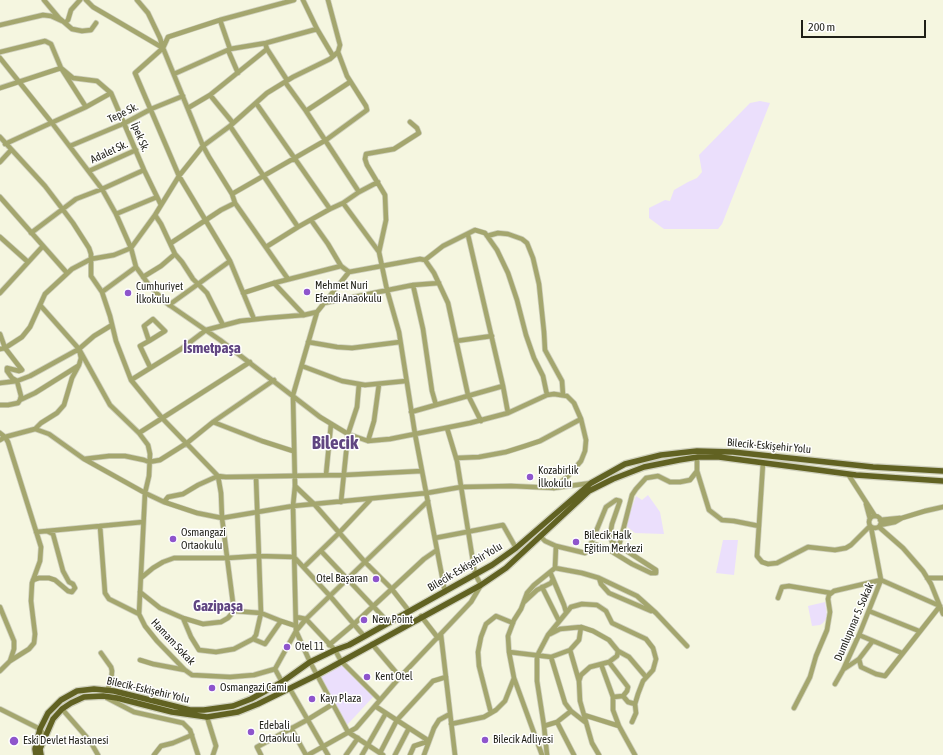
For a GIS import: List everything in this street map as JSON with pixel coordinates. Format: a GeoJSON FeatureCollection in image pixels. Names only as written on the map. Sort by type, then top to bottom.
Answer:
{"type":"FeatureCollection","features":[{"type":"Feature","properties":{"kind":"main road","name":"Bilecik-Eskişehir Yolu"},"geometry":{"type":"LineString","coordinates":[[36,755],[35,748],[40,729],[48,712],[61,700],[77,691],[94,689],[107,690],[190,710],[204,710],[233,706],[251,699],[282,682],[310,662],[349,645],[493,564],[516,548],[591,483],[625,464],[661,455],[697,451],[743,452],[873,468],[943,471]]}},
{"type":"Feature","properties":{"kind":"main road","name":"Bilecik-Eskişehir Yolu"},"geometry":{"type":"LineString","coordinates":[[41,755],[40,749],[53,719],[70,703],[84,697],[103,696],[117,698],[172,712],[207,717],[238,712],[290,689],[421,616],[481,585],[506,568],[589,491],[613,478],[644,467],[679,460],[719,457],[848,474],[943,481]]}},
{"type":"Feature","properties":{"kind":"main road"},"geometry":{"type":"LineString","coordinates":[[62,709],[71,694]]}},
{"type":"Feature","properties":{"kind":"street"},"geometry":{"type":"LineString","coordinates":[[44,0],[63,22]]}},
{"type":"Feature","properties":{"kind":"street"},"geometry":{"type":"LineString","coordinates":[[63,22],[68,20],[71,10],[80,0]]}},
{"type":"Feature","properties":{"kind":"street"},"geometry":{"type":"LineString","coordinates":[[86,0],[93,7],[163,48]]}},
{"type":"Feature","properties":{"kind":"street"},"geometry":{"type":"LineString","coordinates":[[137,0],[148,13],[160,38],[203,146],[232,194],[235,203],[288,279]]}},
{"type":"Feature","properties":{"kind":"street"},"geometry":{"type":"LineString","coordinates":[[254,319],[230,261],[179,176],[135,73],[163,48],[168,37],[220,20],[294,0]]}},
{"type":"Feature","properties":{"kind":"street"},"geometry":{"type":"LineString","coordinates":[[303,0],[317,29],[333,56]]}},
{"type":"Feature","properties":{"kind":"street"},"geometry":{"type":"LineString","coordinates":[[2,348],[22,337],[30,328],[45,294],[72,269],[91,259],[114,255],[131,248],[155,215],[179,176],[203,146],[267,93],[338,52],[340,45],[328,0]]}},
{"type":"Feature","properties":{"kind":"street"},"geometry":{"type":"LineString","coordinates":[[0,25],[43,15],[52,16],[72,29],[82,31],[90,30],[96,23]]}},
{"type":"Feature","properties":{"kind":"street"},"geometry":{"type":"LineString","coordinates":[[220,20],[238,73]]}},
{"type":"Feature","properties":{"kind":"street"},"geometry":{"type":"LineString","coordinates":[[174,74],[229,49],[266,46],[317,29]]}},
{"type":"Feature","properties":{"kind":"street"},"geometry":{"type":"LineString","coordinates":[[0,52],[45,41],[51,44],[61,68],[86,107]]}},
{"type":"Feature","properties":{"kind":"street"},"geometry":{"type":"LineString","coordinates":[[188,108],[210,95],[238,73],[266,46]]}},
{"type":"Feature","properties":{"kind":"street"},"geometry":{"type":"LineString","coordinates":[[266,46],[286,81],[359,192]]}},
{"type":"Feature","properties":{"kind":"street"},"geometry":{"type":"LineString","coordinates":[[232,194],[326,140],[367,110],[366,106],[350,82],[338,52]]}},
{"type":"Feature","properties":{"kind":"street"},"geometry":{"type":"LineString","coordinates":[[0,58],[102,189],[116,214],[131,248],[136,267],[149,285],[169,305],[250,362],[331,424],[348,434],[368,441],[390,439],[481,421],[508,413],[547,396],[554,394],[567,396],[574,403],[581,419],[586,440],[585,450],[581,462],[554,488]]}},
{"type":"Feature","properties":{"kind":"street"},"geometry":{"type":"LineString","coordinates":[[0,88],[61,68]]}},
{"type":"Feature","properties":{"kind":"street","name":"İpek Sk."},"geometry":{"type":"LineString","coordinates":[[61,68],[72,78],[97,81],[111,93],[144,170],[161,205]]}},
{"type":"Feature","properties":{"kind":"street"},"geometry":{"type":"LineString","coordinates":[[306,111],[350,82]]}},
{"type":"Feature","properties":{"kind":"street"},"geometry":{"type":"LineString","coordinates":[[5,144],[86,107],[111,93]]}},
{"type":"Feature","properties":{"kind":"street"},"geometry":{"type":"LineString","coordinates":[[210,95],[231,124],[298,227]]}},
{"type":"Feature","properties":{"kind":"street","name":"Tepe Sk."},"geometry":{"type":"LineString","coordinates":[[70,146],[125,123],[151,109],[184,96]]}},
{"type":"Feature","properties":{"kind":"street"},"geometry":{"type":"LineString","coordinates":[[256,103],[330,209]]}},
{"type":"Feature","properties":{"kind":"street"},"geometry":{"type":"LineString","coordinates":[[379,252],[386,220],[385,195],[367,165],[365,159],[366,154],[394,148],[418,133],[417,128],[410,122]]}},
{"type":"Feature","properties":{"kind":"street"},"geometry":{"type":"LineString","coordinates":[[0,138],[45,186],[89,248],[91,259],[91,276],[102,292],[116,341],[131,380],[162,418],[218,476],[234,611],[228,618],[221,622],[203,624],[183,618],[160,608],[140,592]]}},
{"type":"Feature","properties":{"kind":"street"},"geometry":{"type":"LineString","coordinates":[[0,162],[11,150]]}},
{"type":"Feature","properties":{"kind":"street","name":"Adalet Sk."},"geometry":{"type":"LineString","coordinates":[[89,171],[136,150]]}},
{"type":"Feature","properties":{"kind":"street"},"geometry":{"type":"LineString","coordinates":[[31,233],[63,210],[76,198],[102,189],[144,170]]}},
{"type":"Feature","properties":{"kind":"street"},"geometry":{"type":"LineString","coordinates":[[266,247],[298,227],[378,182]]}},
{"type":"Feature","properties":{"kind":"street"},"geometry":{"type":"LineString","coordinates":[[0,197],[67,273]]}},
{"type":"Feature","properties":{"kind":"street"},"geometry":{"type":"LineString","coordinates":[[116,214],[157,197]]}},
{"type":"Feature","properties":{"kind":"street"},"geometry":{"type":"LineString","coordinates":[[171,243],[235,203]]}},
{"type":"Feature","properties":{"kind":"street"},"geometry":{"type":"LineString","coordinates":[[343,203],[379,252],[400,342],[411,412],[445,592]]}},
{"type":"Feature","properties":{"kind":"street"},"geometry":{"type":"LineString","coordinates":[[155,215],[171,243],[175,254],[193,279],[207,293],[223,325]]}},
{"type":"Feature","properties":{"kind":"street"},"geometry":{"type":"LineString","coordinates":[[311,220],[341,266],[349,272]]}},
{"type":"Feature","properties":{"kind":"street"},"geometry":{"type":"LineString","coordinates":[[446,677],[433,681],[397,720],[381,754],[348,732],[310,662],[296,629],[293,506],[295,476],[293,394],[317,312],[349,272],[420,259],[425,260],[443,246],[475,230],[482,231],[498,250],[508,273],[526,335],[534,358],[543,376],[547,396]]}},
{"type":"Feature","properties":{"kind":"street"},"geometry":{"type":"LineString","coordinates":[[487,236],[498,233],[508,234],[522,239],[527,243],[533,258],[539,284],[545,350],[562,381],[563,395]]}},
{"type":"Feature","properties":{"kind":"street"},"geometry":{"type":"LineString","coordinates":[[468,234],[508,413]]}},
{"type":"Feature","properties":{"kind":"street"},"geometry":{"type":"LineString","coordinates":[[0,237],[28,262]]}},
{"type":"Feature","properties":{"kind":"street"},"geometry":{"type":"LineString","coordinates":[[0,293],[43,246]]}},
{"type":"Feature","properties":{"kind":"street"},"geometry":{"type":"LineString","coordinates":[[143,277],[161,266],[175,254]]}},
{"type":"Feature","properties":{"kind":"street"},"geometry":{"type":"LineString","coordinates":[[425,260],[434,273],[448,303],[468,395],[481,421]]}},
{"type":"Feature","properties":{"kind":"street"},"geometry":{"type":"LineString","coordinates":[[169,305],[230,261]]}},
{"type":"Feature","properties":{"kind":"street"},"geometry":{"type":"LineString","coordinates":[[243,293],[288,279],[341,266]]}},
{"type":"Feature","properties":{"kind":"street"},"geometry":{"type":"LineString","coordinates":[[102,292],[110,284],[136,267]]}},
{"type":"Feature","properties":{"kind":"street"},"geometry":{"type":"LineString","coordinates":[[274,283],[304,315]]}},
{"type":"Feature","properties":{"kind":"street"},"geometry":{"type":"LineString","coordinates":[[324,303],[413,285],[439,283]]}},
{"type":"Feature","properties":{"kind":"street"},"geometry":{"type":"LineString","coordinates":[[413,285],[424,329],[432,391],[436,405]]}},
{"type":"Feature","properties":{"kind":"street"},"geometry":{"type":"LineString","coordinates":[[40,305],[79,349],[110,405],[139,433],[148,445],[149,476],[145,493],[139,614],[109,599],[106,593],[100,526]]}},
{"type":"Feature","properties":{"kind":"street"},"geometry":{"type":"LineString","coordinates":[[131,380],[181,349],[206,330],[254,319],[304,315],[317,312]]}},
{"type":"Feature","properties":{"kind":"street"},"geometry":{"type":"LineString","coordinates":[[149,341],[144,326],[153,320],[165,331],[149,341],[140,346],[150,367]]}},
{"type":"Feature","properties":{"kind":"street"},"geometry":{"type":"LineString","coordinates":[[0,383],[18,381],[30,376],[79,349],[94,336],[112,325]]}},
{"type":"Feature","properties":{"kind":"street"},"geometry":{"type":"LineString","coordinates":[[0,334],[2,348],[22,370],[19,372],[7,368],[12,378],[18,381]]}},
{"type":"Feature","properties":{"kind":"street"},"geometry":{"type":"LineString","coordinates":[[456,341],[492,336]]}},
{"type":"Feature","properties":{"kind":"street"},"geometry":{"type":"LineString","coordinates":[[308,342],[352,348],[400,342]]}},
{"type":"Feature","properties":{"kind":"street"},"geometry":{"type":"LineString","coordinates":[[0,440],[5,437],[35,429],[41,423],[57,413],[64,405],[72,378],[81,358],[79,349]]}},
{"type":"Feature","properties":{"kind":"street"},"geometry":{"type":"LineString","coordinates":[[139,433],[250,362]]}},
{"type":"Feature","properties":{"kind":"street"},"geometry":{"type":"LineString","coordinates":[[0,405],[18,403],[20,400],[35,393],[79,365]]}},
{"type":"Feature","properties":{"kind":"street"},"geometry":{"type":"LineString","coordinates":[[302,366],[342,381],[358,384],[365,385],[406,381]]}},
{"type":"Feature","properties":{"kind":"street"},"geometry":{"type":"LineString","coordinates":[[84,459],[125,456],[149,462],[160,460],[187,443],[274,380]]}},
{"type":"Feature","properties":{"kind":"street"},"geometry":{"type":"LineString","coordinates":[[18,381],[21,396],[20,400]]}},
{"type":"Feature","properties":{"kind":"street"},"geometry":{"type":"LineString","coordinates":[[341,502],[348,434],[357,407],[358,384]]}},
{"type":"Feature","properties":{"kind":"street"},"geometry":{"type":"LineString","coordinates":[[368,441],[374,421],[379,384]]}},
{"type":"Feature","properties":{"kind":"street"},"geometry":{"type":"LineString","coordinates":[[411,412],[503,386]]}},
{"type":"Feature","properties":{"kind":"street"},"geometry":{"type":"LineString","coordinates":[[456,458],[479,457],[506,452],[540,442],[581,419]]}},
{"type":"Feature","properties":{"kind":"street"},"geometry":{"type":"LineString","coordinates":[[214,422],[262,441],[294,450]]}},
{"type":"Feature","properties":{"kind":"street"},"geometry":{"type":"LineString","coordinates":[[326,475],[331,424]]}},
{"type":"Feature","properties":{"kind":"street"},"geometry":{"type":"LineString","coordinates":[[291,728],[307,755],[356,728],[400,677],[471,602],[481,585],[475,574],[456,458],[448,428]]}},
{"type":"Feature","properties":{"kind":"street"},"geometry":{"type":"LineString","coordinates":[[35,429],[50,434],[84,459],[145,493],[164,502],[197,513],[222,518],[293,506],[427,493],[461,487],[511,486],[554,488],[591,483]]}},
{"type":"Feature","properties":{"kind":"street"},"geometry":{"type":"LineString","coordinates":[[0,433],[5,437],[41,547],[40,561],[33,580],[30,601],[35,634],[34,643],[29,649],[10,661],[0,671]]}},
{"type":"Feature","properties":{"kind":"street"},"geometry":{"type":"LineString","coordinates":[[697,458],[697,471],[709,510],[722,520],[759,526]]}},
{"type":"Feature","properties":{"kind":"street"},"geometry":{"type":"LineString","coordinates":[[763,463],[757,556],[762,562],[768,564],[777,563],[808,547],[835,550],[846,548],[875,527],[880,520]]}},
{"type":"Feature","properties":{"kind":"street"},"geometry":{"type":"LineString","coordinates":[[164,502],[168,497],[183,494],[218,476],[344,476],[422,471]]}},
{"type":"Feature","properties":{"kind":"street"},"geometry":{"type":"LineString","coordinates":[[619,546],[632,495],[646,478],[658,476],[670,482],[680,482],[690,480],[697,471]]}},
{"type":"Feature","properties":{"kind":"street"},"geometry":{"type":"LineString","coordinates":[[848,474],[865,502],[870,519],[869,522],[911,556],[927,578],[943,614]]}},
{"type":"Feature","properties":{"kind":"street"},"geometry":{"type":"LineString","coordinates":[[183,618],[191,637],[199,650],[216,652],[234,649],[253,639],[256,635],[261,613],[256,477]]}},
{"type":"Feature","properties":{"kind":"street"},"geometry":{"type":"LineString","coordinates":[[295,486],[315,505],[364,561],[391,588],[408,611]]}},
{"type":"Feature","properties":{"kind":"street"},"geometry":{"type":"LineString","coordinates":[[304,567],[371,499]]}},
{"type":"Feature","properties":{"kind":"street"},"geometry":{"type":"LineString","coordinates":[[282,682],[275,669],[296,629],[428,500]]}},
{"type":"Feature","properties":{"kind":"street"},"geometry":{"type":"LineString","coordinates":[[540,536],[544,542],[585,553],[588,551],[591,543],[606,507],[616,500],[620,501],[610,535],[612,542],[656,570],[656,573],[651,573],[632,564],[606,548],[591,543]]}},
{"type":"Feature","properties":{"kind":"street"},"geometry":{"type":"LineString","coordinates":[[865,502],[871,508],[875,516],[880,520],[902,518],[943,507]]}},
{"type":"Feature","properties":{"kind":"street"},"geometry":{"type":"LineString","coordinates":[[870,519],[875,516]]}},
{"type":"Feature","properties":{"kind":"street"},"geometry":{"type":"LineString","coordinates":[[875,527],[895,522],[902,518]]}},
{"type":"Feature","properties":{"kind":"street"},"geometry":{"type":"LineString","coordinates":[[36,532],[143,522]]}},
{"type":"Feature","properties":{"kind":"street"},"geometry":{"type":"LineString","coordinates":[[435,538],[502,525],[516,548]]}},
{"type":"Feature","properties":{"kind":"street","name":"Dumlupınar 5. Sokak"},"geometry":{"type":"LineString","coordinates":[[835,684],[859,635],[881,580],[875,541],[875,527]]}},
{"type":"Feature","properties":{"kind":"street"},"geometry":{"type":"LineString","coordinates":[[33,580],[49,578],[55,580],[68,591],[72,592],[74,588],[63,571],[54,534],[47,531]]}},
{"type":"Feature","properties":{"kind":"street"},"geometry":{"type":"LineString","coordinates":[[542,755],[514,678],[509,652],[508,636],[527,593],[534,584],[555,568],[556,546]]}},
{"type":"Feature","properties":{"kind":"street"},"geometry":{"type":"LineString","coordinates":[[329,645],[354,624],[391,588],[424,559],[437,550]]}},
{"type":"Feature","properties":{"kind":"street"},"geometry":{"type":"LineString","coordinates":[[321,551],[388,622]]}},
{"type":"Feature","properties":{"kind":"street"},"geometry":{"type":"LineString","coordinates":[[141,578],[153,568],[174,558],[227,558],[258,556],[294,557],[364,636]]}},
{"type":"Feature","properties":{"kind":"street"},"geometry":{"type":"LineString","coordinates":[[493,564],[499,573]]}},
{"type":"Feature","properties":{"kind":"street"},"geometry":{"type":"LineString","coordinates":[[555,568],[599,578],[637,596],[656,613],[687,646]]}},
{"type":"Feature","properties":{"kind":"street"},"geometry":{"type":"LineString","coordinates":[[550,572],[566,612]]}},
{"type":"Feature","properties":{"kind":"street"},"geometry":{"type":"LineString","coordinates":[[599,578],[601,584],[609,593],[656,613]]}},
{"type":"Feature","properties":{"kind":"street"},"geometry":{"type":"LineString","coordinates":[[927,578],[943,578]]}},
{"type":"Feature","properties":{"kind":"street"},"geometry":{"type":"LineString","coordinates":[[523,602],[542,587],[551,583],[553,579]]}},
{"type":"Feature","properties":{"kind":"street"},"geometry":{"type":"LineString","coordinates":[[778,598],[782,587],[789,586],[831,593],[881,580],[940,606]]}},
{"type":"Feature","properties":{"kind":"street"},"geometry":{"type":"LineString","coordinates":[[542,587],[559,621]]}},
{"type":"Feature","properties":{"kind":"street"},"geometry":{"type":"LineString","coordinates":[[794,708],[810,677],[816,656],[827,630],[830,612],[828,599],[831,593]]}},
{"type":"Feature","properties":{"kind":"street"},"geometry":{"type":"LineString","coordinates":[[547,755],[537,681],[537,656],[548,635],[571,607],[582,604],[597,605],[606,611],[612,623],[646,639],[653,648],[656,660],[652,670],[643,681],[635,704],[636,713],[632,722]]}},
{"type":"Feature","properties":{"kind":"street"},"geometry":{"type":"LineString","coordinates":[[859,659],[861,667],[876,674],[885,676],[940,606]]}},
{"type":"Feature","properties":{"kind":"street"},"geometry":{"type":"LineString","coordinates":[[0,607],[14,641],[14,649],[10,661]]}},
{"type":"Feature","properties":{"kind":"street"},"geometry":{"type":"LineString","coordinates":[[869,610],[919,631]]}},
{"type":"Feature","properties":{"kind":"street"},"geometry":{"type":"LineString","coordinates":[[234,611],[261,613],[296,629]]}},
{"type":"Feature","properties":{"kind":"street","name":"Hamam Sokak"},"geometry":{"type":"LineString","coordinates":[[139,614],[145,626],[157,641],[185,670],[192,675],[230,677],[254,675],[275,669]]}},
{"type":"Feature","properties":{"kind":"street"},"geometry":{"type":"LineString","coordinates":[[421,616],[439,636],[446,677],[455,755]]}},
{"type":"Feature","properties":{"kind":"street"},"geometry":{"type":"LineString","coordinates":[[491,713],[479,666],[478,652],[481,637],[486,624],[496,616],[513,623]]}},
{"type":"Feature","properties":{"kind":"street"},"geometry":{"type":"LineString","coordinates":[[296,617],[306,619],[335,650],[341,661],[380,700]]}},
{"type":"Feature","properties":{"kind":"street"},"geometry":{"type":"LineString","coordinates":[[253,639],[265,644],[281,622]]}},
{"type":"Feature","properties":{"kind":"street"},"geometry":{"type":"LineString","coordinates":[[548,635],[560,629],[581,627],[592,631],[609,640],[618,651],[629,658],[646,677]]}},
{"type":"Feature","properties":{"kind":"street"},"geometry":{"type":"LineString","coordinates":[[509,652],[551,657],[570,650],[579,640],[581,627]]}},
{"type":"Feature","properties":{"kind":"street"},"geometry":{"type":"LineString","coordinates":[[859,635],[872,642],[902,653]]}},
{"type":"Feature","properties":{"kind":"street"},"geometry":{"type":"LineString","coordinates":[[843,670],[859,659],[872,642]]}},
{"type":"Feature","properties":{"kind":"street"},"geometry":{"type":"LineString","coordinates":[[372,644],[400,677]]}},
{"type":"Feature","properties":{"kind":"street"},"geometry":{"type":"LineString","coordinates":[[570,650],[579,681],[580,701],[596,754]]}},
{"type":"Feature","properties":{"kind":"street"},"geometry":{"type":"LineString","coordinates":[[579,681],[581,675],[590,667],[609,662],[616,656],[618,651]]}},
{"type":"Feature","properties":{"kind":"street"},"geometry":{"type":"LineString","coordinates":[[101,653],[111,667],[112,671],[111,682],[107,690]]}},
{"type":"Feature","properties":{"kind":"street"},"geometry":{"type":"LineString","coordinates":[[551,657],[565,703],[570,711],[586,722]]}},
{"type":"Feature","properties":{"kind":"street"},"geometry":{"type":"LineString","coordinates":[[140,660],[185,670]]}},
{"type":"Feature","properties":{"kind":"street"},"geometry":{"type":"LineString","coordinates":[[609,662],[628,686],[627,691],[623,696],[613,697]]}},
{"type":"Feature","properties":{"kind":"street"},"geometry":{"type":"LineString","coordinates":[[601,664],[613,697],[613,710],[619,726],[635,755]]}},
{"type":"Feature","properties":{"kind":"street"},"geometry":{"type":"LineString","coordinates":[[451,724],[484,717],[496,710],[505,701],[514,678]]}},
{"type":"Feature","properties":{"kind":"street"},"geometry":{"type":"LineString","coordinates":[[290,689],[328,755]]}},
{"type":"Feature","properties":{"kind":"street"},"geometry":{"type":"LineString","coordinates":[[103,696],[134,712],[183,723],[190,730],[198,755]]}},
{"type":"Feature","properties":{"kind":"street"},"geometry":{"type":"LineString","coordinates":[[623,696],[628,702],[635,704]]}},
{"type":"Feature","properties":{"kind":"street"},"geometry":{"type":"LineString","coordinates":[[261,755],[257,747],[333,704]]}},
{"type":"Feature","properties":{"kind":"street"},"geometry":{"type":"LineString","coordinates":[[375,706],[429,741]]}},
{"type":"Feature","properties":{"kind":"street"},"geometry":{"type":"LineString","coordinates":[[0,709],[40,729],[45,736]]}},
{"type":"Feature","properties":{"kind":"street"},"geometry":{"type":"LineString","coordinates":[[62,709],[90,741],[98,755]]}},
{"type":"Feature","properties":{"kind":"street"},"geometry":{"type":"LineString","coordinates":[[544,726],[557,722],[570,711]]}},
{"type":"Feature","properties":{"kind":"street"},"geometry":{"type":"LineString","coordinates":[[362,755],[386,713]]}},
{"type":"Feature","properties":{"kind":"street"},"geometry":{"type":"LineString","coordinates":[[424,755],[438,720],[450,714]]}},
{"type":"Feature","properties":{"kind":"street"},"geometry":{"type":"LineString","coordinates":[[584,715],[619,726]]}},
{"type":"Feature","properties":{"kind":"street"},"geometry":{"type":"LineString","coordinates":[[207,717],[216,746],[213,755]]}},
{"type":"Feature","properties":{"kind":"street"},"geometry":{"type":"LineString","coordinates":[[557,722],[574,755]]}},
{"type":"Feature","properties":{"kind":"street"},"geometry":{"type":"LineString","coordinates":[[395,755],[409,728]]}},
{"type":"Feature","properties":{"kind":"street"},"geometry":{"type":"LineString","coordinates":[[154,755],[161,746],[192,736]]}},
{"type":"Feature","properties":{"kind":"street"},"geometry":{"type":"LineString","coordinates":[[346,755],[358,738]]}},
{"type":"Feature","properties":{"kind":"street"},"geometry":{"type":"LineString","coordinates":[[410,755],[414,746],[429,741]]}},
{"type":"Feature","properties":{"kind":"shaded area"},"geometry":{"type":"Polygon","coordinates":[[[760,101],[770,103],[722,224],[718,229],[664,229],[649,218],[649,208],[665,200],[670,201],[674,190],[697,178],[702,172],[699,155],[750,103],[760,101]]]}},
{"type":"Feature","properties":{"kind":"shaded area"},"geometry":{"type":"Polygon","coordinates":[[[648,495],[660,512],[664,534],[635,533],[625,525],[636,496],[642,500],[648,495]]]}},
{"type":"Feature","properties":{"kind":"shaded area"},"geometry":{"type":"Polygon","coordinates":[[[723,540],[738,540],[734,575],[716,573],[723,540]]]}},
{"type":"Feature","properties":{"kind":"shaded area"},"geometry":{"type":"Polygon","coordinates":[[[825,602],[827,615],[826,619],[820,625],[812,626],[808,606],[825,602]]]}},
{"type":"Feature","properties":{"kind":"shaded area"},"geometry":{"type":"Polygon","coordinates":[[[342,664],[374,696],[347,725],[319,676],[342,664]]]}},
{"type":"Feature","properties":{"kind":"place","name":"Mehmet Nuri Efendi Anaokulu"},"geometry":{"type":"Point","coordinates":[307,292]}},
{"type":"Feature","properties":{"kind":"place","name":"Cumhuriyet İlkokulu"},"geometry":{"type":"Point","coordinates":[128,293]}},
{"type":"Feature","properties":{"kind":"place","name":"Kozabirlik İlkokulu"},"geometry":{"type":"Point","coordinates":[530,477]}},
{"type":"Feature","properties":{"kind":"place","name":"Osmangazi Ortaokulu"},"geometry":{"type":"Point","coordinates":[173,539]}},
{"type":"Feature","properties":{"kind":"place","name":"Bilecik Halk Eğitim Merkezi"},"geometry":{"type":"Point","coordinates":[576,542]}},
{"type":"Feature","properties":{"kind":"place","name":"Otel Başaran"},"geometry":{"type":"Point","coordinates":[376,579]}},
{"type":"Feature","properties":{"kind":"place","name":"New Point"},"geometry":{"type":"Point","coordinates":[364,620]}},
{"type":"Feature","properties":{"kind":"place","name":"Otel 11"},"geometry":{"type":"Point","coordinates":[287,647]}},
{"type":"Feature","properties":{"kind":"place","name":"Kent Otel"},"geometry":{"type":"Point","coordinates":[367,677]}},
{"type":"Feature","properties":{"kind":"place","name":"Osmangazi Cami"},"geometry":{"type":"Point","coordinates":[212,688]}},
{"type":"Feature","properties":{"kind":"place","name":"Kayı Plaza"},"geometry":{"type":"Point","coordinates":[312,699]}},
{"type":"Feature","properties":{"kind":"place","name":"Edebali Ortaokulu"},"geometry":{"type":"Point","coordinates":[251,732]}},
{"type":"Feature","properties":{"kind":"place","name":"Bilecik Adliyesi"},"geometry":{"type":"Point","coordinates":[485,740]}},
{"type":"Feature","properties":{"kind":"place","name":"Eski Devlet Hastanesi"},"geometry":{"type":"Point","coordinates":[14,741]}},
{"type":"Feature","properties":{"kind":"district","name":"İsmetpaşa"},"geometry":{"type":"Point","coordinates":[212,348]}},
{"type":"Feature","properties":{"kind":"district","name":"Bilecik"},"geometry":{"type":"Point","coordinates":[335,443]}},
{"type":"Feature","properties":{"kind":"district","name":"Gazipaşa"},"geometry":{"type":"Point","coordinates":[218,606]}}]}
